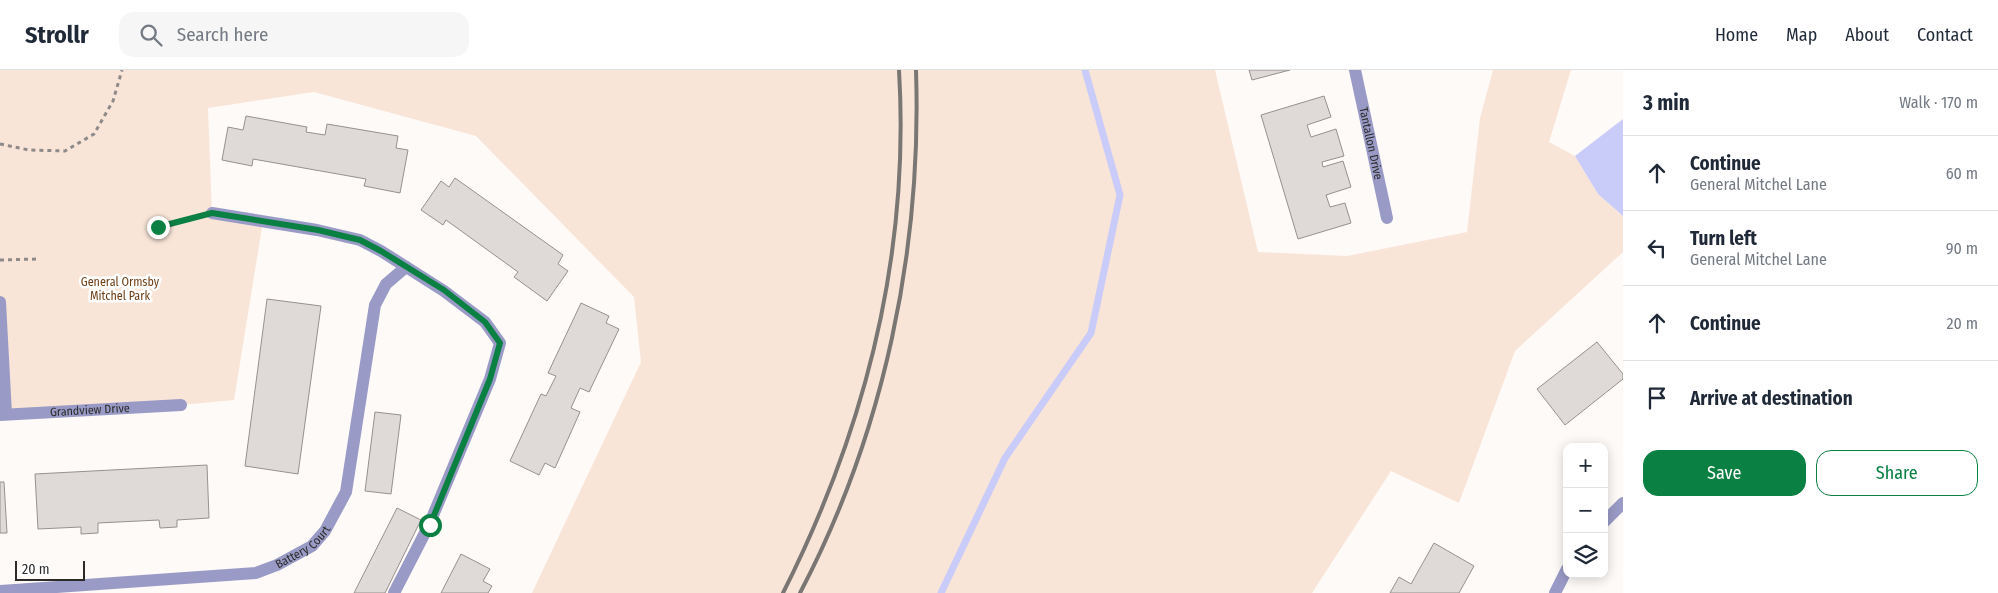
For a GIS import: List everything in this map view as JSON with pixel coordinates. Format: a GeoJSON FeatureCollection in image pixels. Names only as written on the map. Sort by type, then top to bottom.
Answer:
{"type":"FeatureCollection","features":[{"type":"Feature","properties":{"kind":"street","name":"Tantallon Drive"},"geometry":{"type":"LineString","coordinates":[[1355,70],[1387,218]]}},
{"type":"Feature","properties":{"kind":"street"},"geometry":{"type":"LineString","coordinates":[[212,213],[318,230],[360,240],[444,290],[485,322],[500,343],[490,379],[430,525],[394,593]]}},
{"type":"Feature","properties":{"kind":"street","name":"Battery Court"},"geometry":{"type":"LineString","coordinates":[[0,591],[256,573],[312,546],[325,531],[346,492],[375,304],[386,284],[406,267]]}},
{"type":"Feature","properties":{"kind":"street"},"geometry":{"type":"LineString","coordinates":[[0,302],[3,414]]}},
{"type":"Feature","properties":{"kind":"street","name":"Grandview Drive"},"geometry":{"type":"LineString","coordinates":[[3,414],[181,405]]}},
{"type":"Feature","properties":{"kind":"street"},"geometry":{"type":"LineString","coordinates":[[1608,518],[1623,503]]}},
{"type":"Feature","properties":{"kind":"street"},"geometry":{"type":"LineString","coordinates":[[1555,593],[1563,577]]}},
{"type":"Feature","properties":{"kind":"path"},"geometry":{"type":"LineString","coordinates":[[0,144],[29,150],[65,151],[94,134],[113,102],[122,70]]}},
{"type":"Feature","properties":{"kind":"path"},"geometry":{"type":"LineString","coordinates":[[158,227],[212,213]]}},
{"type":"Feature","properties":{"kind":"path"},"geometry":{"type":"LineString","coordinates":[[0,260],[38,258]]}},
{"type":"Feature","properties":{"kind":"green space","name":"General Ormsby Mitchel Park"},"geometry":{"type":"Polygon","coordinates":[[[0,70],[1215,70],[1258,252],[1347,256],[1467,232],[1480,118],[1493,70],[1571,70],[1549,142],[1575,156],[1598,194],[1623,216],[1623,252],[1515,351],[1459,503],[1391,471],[1312,593],[532,593],[641,362],[634,297],[476,136],[314,92],[208,108],[212,213],[263,221],[234,400],[181,405],[0,415],[0,70]]]}},
{"type":"Feature","properties":{"kind":"water"},"geometry":{"type":"Polygon","coordinates":[[[1623,119],[1623,216],[1598,194],[1575,156],[1623,119]]]}},
{"type":"Feature","properties":{"kind":"building"},"geometry":{"type":"Polygon","coordinates":[[[1249,70],[1290,70],[1252,80],[1249,70]]]}},
{"type":"Feature","properties":{"kind":"building"},"geometry":{"type":"Polygon","coordinates":[[[1324,96],[1331,117],[1307,125],[1311,137],[1336,129],[1344,156],[1322,162],[1323,167],[1343,161],[1351,187],[1326,195],[1330,207],[1345,203],[1351,223],[1298,239],[1261,115],[1324,96]]]}},
{"type":"Feature","properties":{"kind":"building"},"geometry":{"type":"Polygon","coordinates":[[[246,116],[307,127],[306,132],[325,135],[327,124],[398,136],[396,148],[408,150],[400,193],[364,186],[366,179],[253,159],[252,166],[222,160],[228,127],[243,130],[246,116]]]}},
{"type":"Feature","properties":{"kind":"building"},"geometry":{"type":"Polygon","coordinates":[[[455,178],[563,255],[558,264],[568,271],[547,301],[514,277],[518,272],[446,220],[443,225],[421,210],[441,181],[449,187],[455,178]]]}},
{"type":"Feature","properties":{"kind":"building"},"geometry":{"type":"Polygon","coordinates":[[[267,299],[321,306],[298,474],[245,466],[267,299]]]}},
{"type":"Feature","properties":{"kind":"building"},"geometry":{"type":"Polygon","coordinates":[[[581,303],[609,316],[606,323],[619,329],[589,392],[580,388],[571,408],[580,412],[555,468],[545,463],[539,475],[510,461],[541,394],[546,396],[556,376],[548,373],[581,303]]]}},
{"type":"Feature","properties":{"kind":"building"},"geometry":{"type":"Polygon","coordinates":[[[1597,342],[1623,374],[1623,379],[1565,425],[1537,389],[1597,342]]]}},
{"type":"Feature","properties":{"kind":"building"},"geometry":{"type":"Polygon","coordinates":[[[375,412],[401,415],[391,494],[365,491],[375,412]]]}},
{"type":"Feature","properties":{"kind":"building"},"geometry":{"type":"Polygon","coordinates":[[[207,465],[209,518],[177,520],[177,527],[160,528],[159,520],[98,523],[98,533],[81,534],[81,527],[38,529],[35,474],[207,465]]]}},
{"type":"Feature","properties":{"kind":"building"},"geometry":{"type":"Polygon","coordinates":[[[0,482],[4,482],[7,533],[0,533],[0,482]]]}},
{"type":"Feature","properties":{"kind":"building"},"geometry":{"type":"Polygon","coordinates":[[[397,508],[421,520],[385,593],[354,593],[397,508]]]}},
{"type":"Feature","properties":{"kind":"building"},"geometry":{"type":"Polygon","coordinates":[[[1434,543],[1474,566],[1459,593],[1390,593],[1399,577],[1411,584],[1434,543]]]}},
{"type":"Feature","properties":{"kind":"building"},"geometry":{"type":"Polygon","coordinates":[[[461,554],[490,569],[483,581],[492,586],[488,593],[441,593],[461,554]]]}},
{"type":"Feature","properties":{"kind":"waterway"},"geometry":{"type":"LineString","coordinates":[[941,593],[1005,458],[1091,333],[1120,195],[1085,70]]}},
{"type":"Feature","properties":{"kind":"railway"},"geometry":{"type":"LineString","coordinates":[[783,593],[812,531],[837,468],[859,404],[876,339],[889,273],[897,206],[901,139],[899,70]]}},
{"type":"Feature","properties":{"kind":"railway"},"geometry":{"type":"LineString","coordinates":[[800,593],[829,532],[854,469],[875,405],[892,339],[904,272],[912,205],[916,138],[916,70]]}},
{"type":"Feature","properties":{"kind":"route"},"geometry":{"type":"LineString","coordinates":[[158,227],[212,213],[318,230],[360,240],[444,290],[485,322],[500,343],[490,379],[430,525]]}}]}
